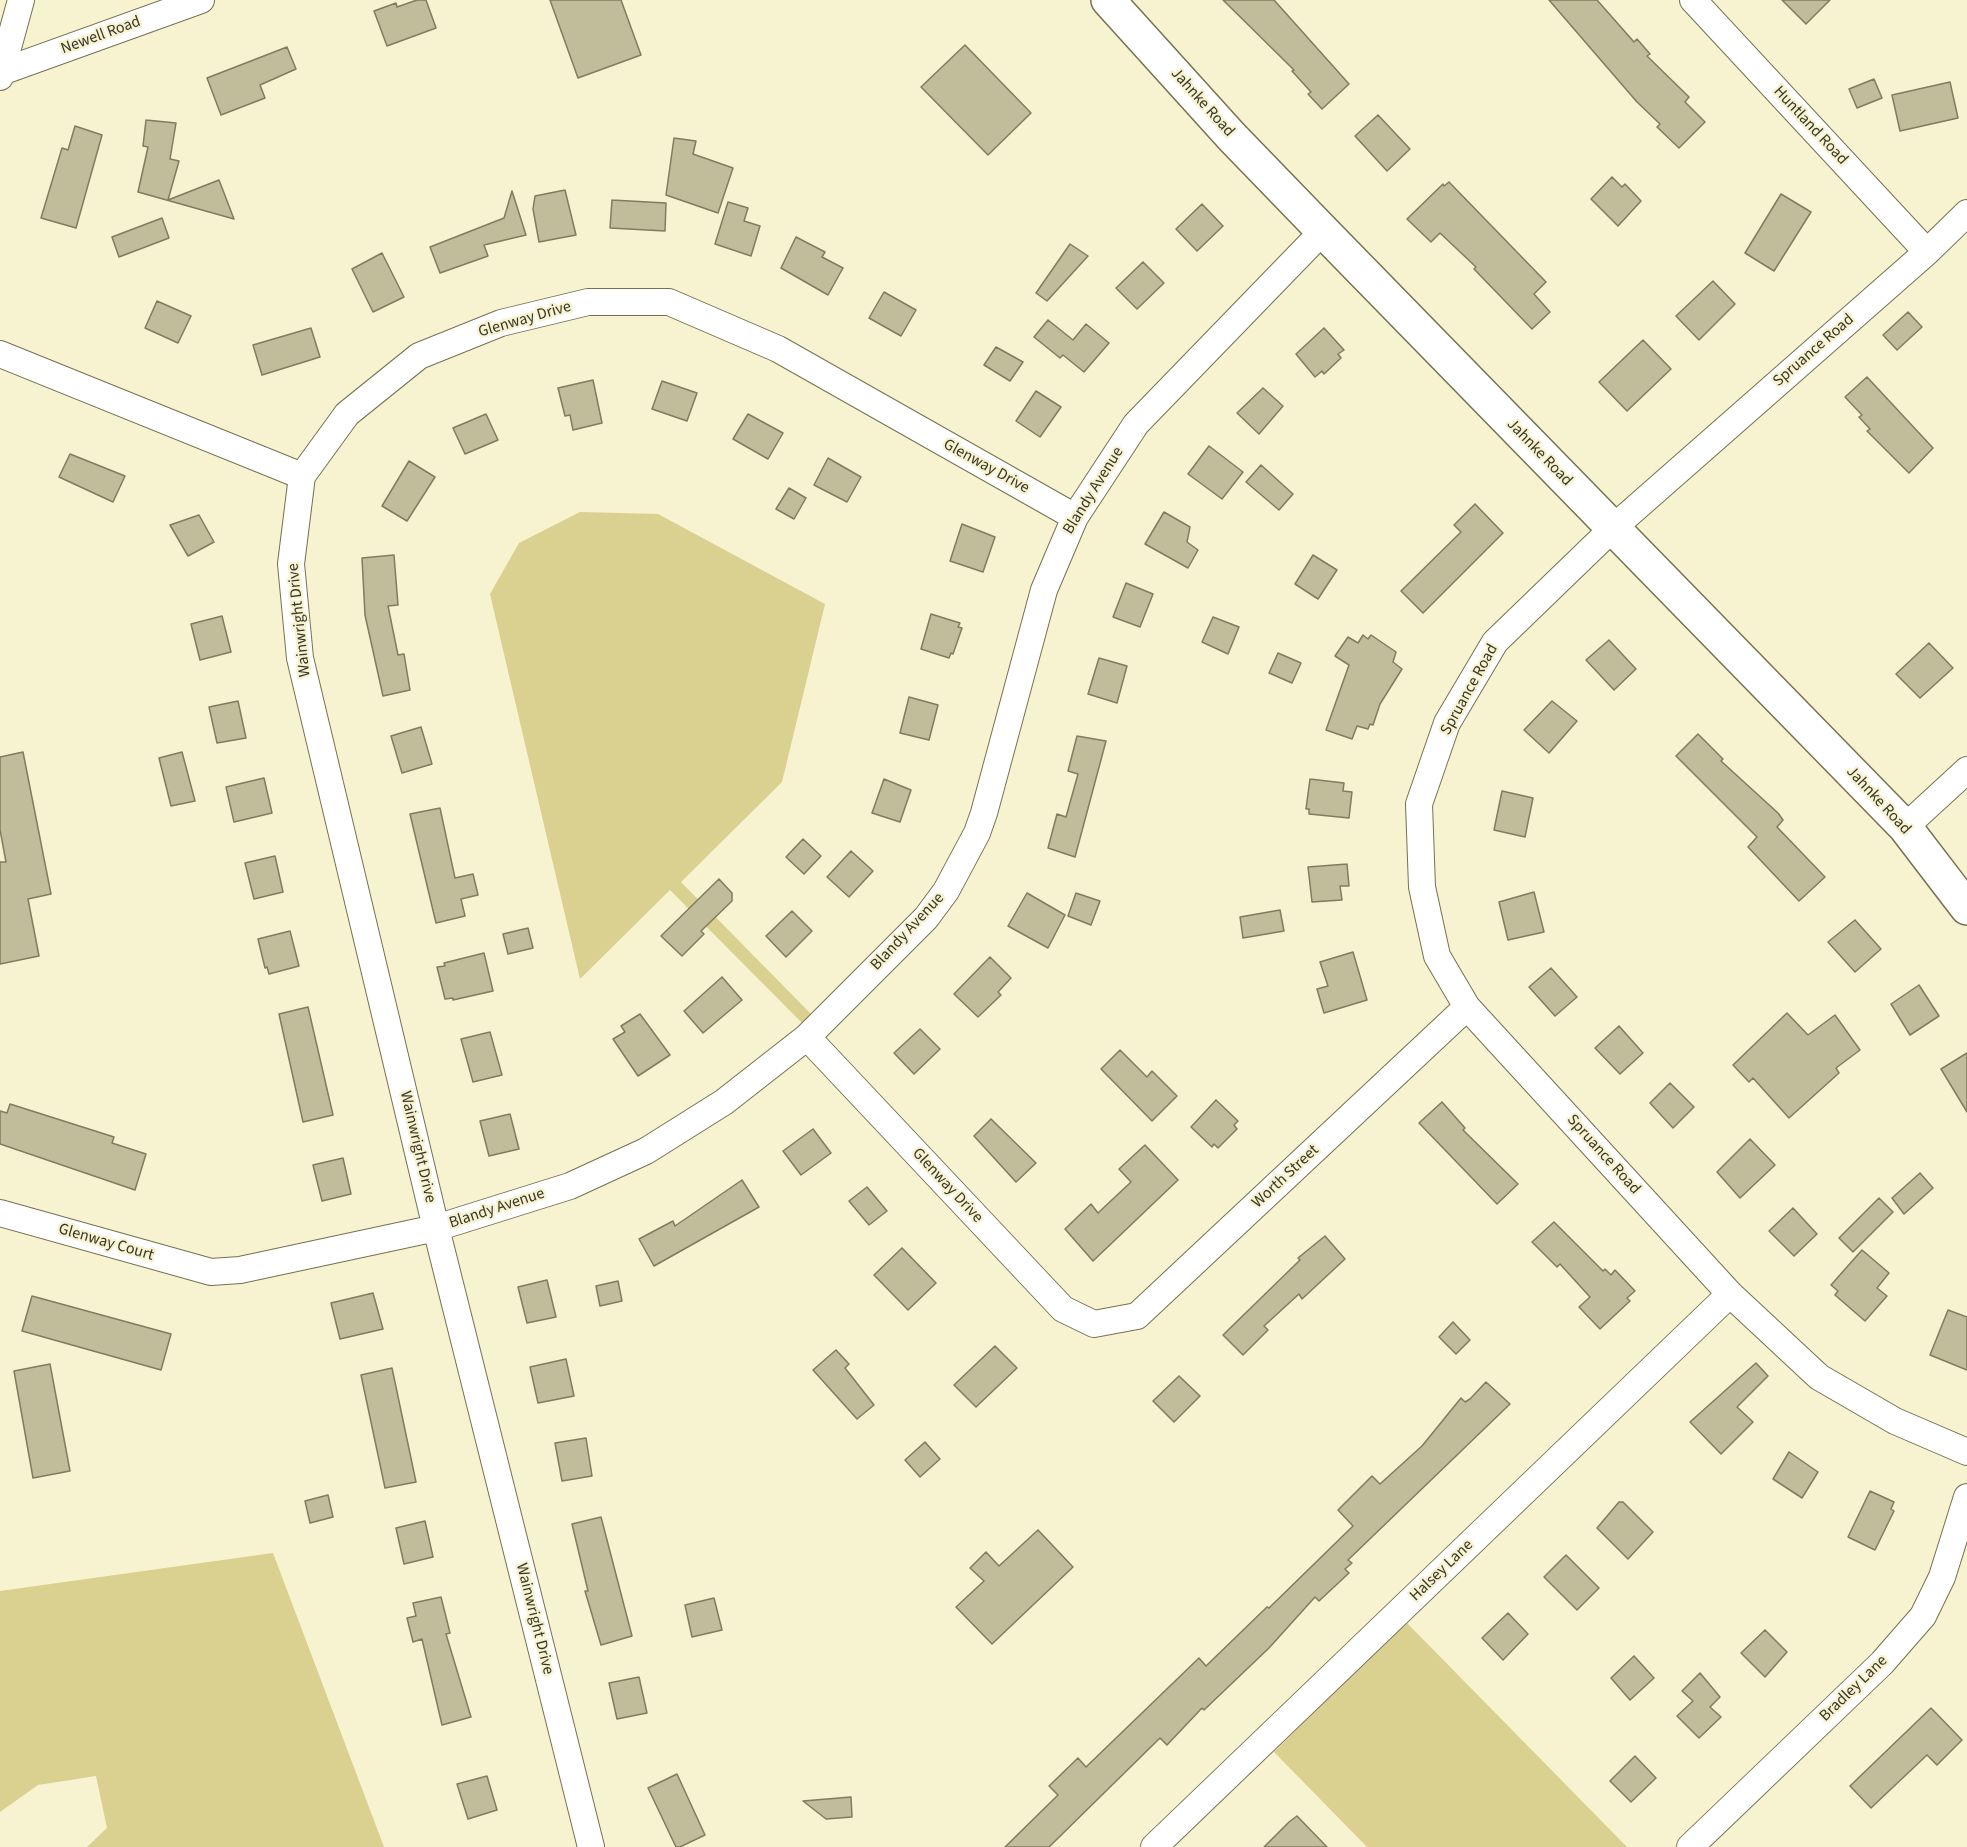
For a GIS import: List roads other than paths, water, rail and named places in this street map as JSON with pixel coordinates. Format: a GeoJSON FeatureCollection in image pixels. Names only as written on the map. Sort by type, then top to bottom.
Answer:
{"type":"FeatureCollection","features":[{"type":"Feature","properties":{"kind":"main road","name":"Jahnke Road"},"geometry":{"type":"LineString","coordinates":[[1108,0],[1232,137],[1905,827],[1967,908]]}},
{"type":"Feature","properties":{"kind":"street"},"geometry":{"type":"LineString","coordinates":[[1,74],[21,0]]}},
{"type":"Feature","properties":{"kind":"street","name":"Newell Road"},"geometry":{"type":"LineString","coordinates":[[1,74],[201,0]]}},
{"type":"Feature","properties":{"kind":"street","name":"Huntland Road"},"geometry":{"type":"LineString","coordinates":[[1693,0],[1927,252]]}},
{"type":"Feature","properties":{"kind":"street","name":"Spruance Road"},"geometry":{"type":"LineString","coordinates":[[1967,213],[1927,252],[1613,528],[1495,642],[1447,723],[1419,804],[1422,887],[1437,956],[1467,1007],[1730,1294],[1819,1377],[1895,1421],[1967,1452]]}},
{"type":"Feature","properties":{"kind":"street","name":"Blandy Avenue"},"geometry":{"type":"LineString","coordinates":[[211,1272],[240,1270],[436,1228],[570,1186],[618,1166],[672,1136],[724,1102],[807,1037],[926,918],[946,891],[967,853],[993,785],[1044,590],[1076,517],[1136,424],[1323,231]]}},
{"type":"Feature","properties":{"kind":"street","name":"Glenway Drive"},"geometry":{"type":"LineString","coordinates":[[302,476],[347,414],[419,356],[501,323],[588,302],[669,302],[778,350],[1076,517]]}},
{"type":"Feature","properties":{"kind":"street"},"geometry":{"type":"LineString","coordinates":[[0,354],[302,476]]}},
{"type":"Feature","properties":{"kind":"street","name":"Wainwright Drive"},"geometry":{"type":"LineString","coordinates":[[302,476],[291,564],[300,658],[436,1228],[591,1847]]}},
{"type":"Feature","properties":{"kind":"street"},"geometry":{"type":"LineString","coordinates":[[1905,827],[1967,770]]}},
{"type":"Feature","properties":{"kind":"street","name":"Worth Street"},"geometry":{"type":"LineString","coordinates":[[1094,1324],[1137,1316],[1467,1007]]}},
{"type":"Feature","properties":{"kind":"street","name":"Glenway Drive"},"geometry":{"type":"LineString","coordinates":[[807,1037],[1063,1309],[1094,1324]]}},
{"type":"Feature","properties":{"kind":"street","name":"Glenway Court"},"geometry":{"type":"LineString","coordinates":[[0,1213],[211,1272]]}},
{"type":"Feature","properties":{"kind":"street","name":"Halsey Lane"},"geometry":{"type":"LineString","coordinates":[[1154,1847],[1730,1294]]}},
{"type":"Feature","properties":{"kind":"street","name":"Bradley Lane"},"geometry":{"type":"LineString","coordinates":[[1690,1847],[1882,1663],[1923,1616],[1942,1577],[1967,1497]]}}]}
